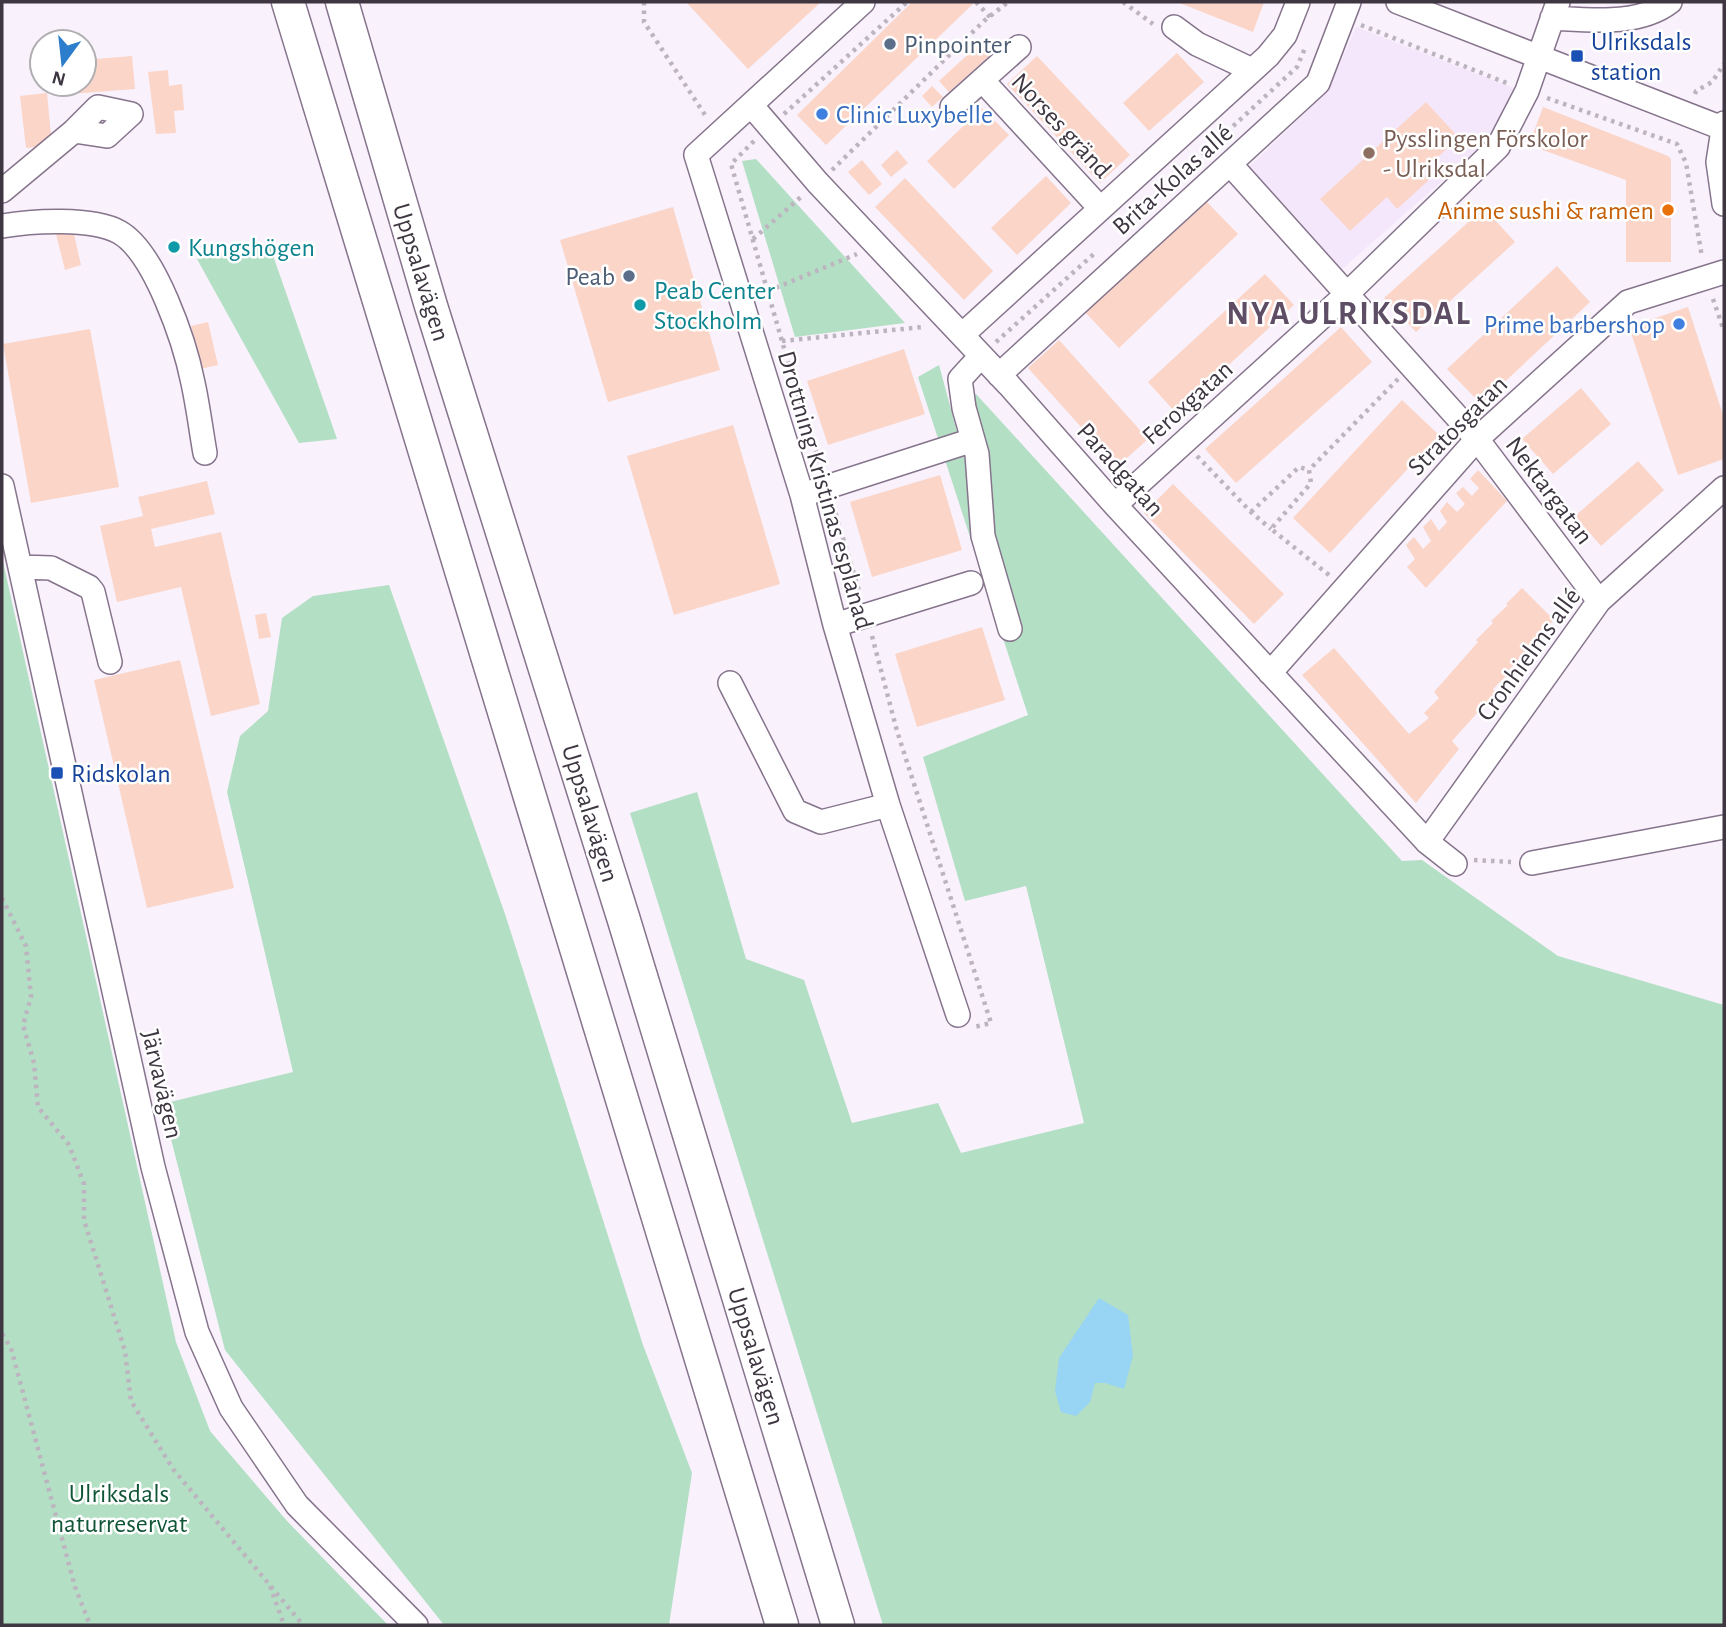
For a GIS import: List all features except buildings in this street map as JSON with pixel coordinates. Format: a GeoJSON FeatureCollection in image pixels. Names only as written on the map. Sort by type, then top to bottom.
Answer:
{"type":"FeatureCollection","features":[{"type":"Feature","properties":{"kind":"highway"},"geometry":{"type":"LineString","coordinates":[[283,2],[306,63]]}},
{"type":"Feature","properties":{"kind":"highway","name":"Uppsalavägen"},"geometry":{"type":"LineString","coordinates":[[288,2],[782,1625]]}},
{"type":"Feature","properties":{"kind":"highway","name":"Uppsalavägen"},"geometry":{"type":"LineString","coordinates":[[342,2],[431,306],[624,917],[838,1625]]}},
{"type":"Feature","properties":{"kind":"street","name":"Drottning Kristinas esplanad"},"geometry":{"type":"LineString","coordinates":[[863,2],[696,155],[802,495],[835,625],[888,805],[958,1015]]}},
{"type":"Feature","properties":{"kind":"street","name":"Brita-Kolas allé"},"geometry":{"type":"LineString","coordinates":[[962,335],[1278,46],[1298,2]]}},
{"type":"Feature","properties":{"kind":"street"},"geometry":{"type":"LineString","coordinates":[[1398,2],[1723,126],[1718,162],[1724,204]]}},
{"type":"Feature","properties":{"kind":"street"},"geometry":{"type":"LineString","coordinates":[[1555,10],[1604,21],[1658,12],[1671,2]]}},
{"type":"Feature","properties":{"kind":"street","name":"Brita-Kolas allé"},"geometry":{"type":"LineString","coordinates":[[999,375],[1318,82],[1346,10]]}},
{"type":"Feature","properties":{"kind":"street","name":"Feroxgatan"},"geometry":{"type":"LineString","coordinates":[[1115,505],[1347,294],[1498,147],[1527,91],[1555,10]]}},
{"type":"Feature","properties":{"kind":"street"},"geometry":{"type":"LineString","coordinates":[[1174,27],[1197,44],[1252,70]]}},
{"type":"Feature","properties":{"kind":"street","name":"Norses gränd"},"geometry":{"type":"LineString","coordinates":[[952,107],[1019,47]]}},
{"type":"Feature","properties":{"kind":"street","name":"Norses gränd"},"geometry":{"type":"LineString","coordinates":[[982,80],[1100,208]]}},
{"type":"Feature","properties":{"kind":"street","name":"Paradgatan"},"geometry":{"type":"LineString","coordinates":[[751,105],[770,127],[811,188],[962,335],[1269,673],[1427,842],[1451,861]]}},
{"type":"Feature","properties":{"kind":"street"},"geometry":{"type":"LineString","coordinates":[[2,191],[74,131]]}},
{"type":"Feature","properties":{"kind":"street","name":"Nektargatan"},"geometry":{"type":"LineString","coordinates":[[1230,164],[1477,439],[1599,601]]}},
{"type":"Feature","properties":{"kind":"street"},"geometry":{"type":"LineString","coordinates":[[2,226],[25,222],[73,222],[116,230],[134,242],[151,269],[170,310],[193,381],[205,453]]}},
{"type":"Feature","properties":{"kind":"street","name":"Stratosgatan"},"geometry":{"type":"LineString","coordinates":[[1269,673],[1477,439],[1628,302],[1724,272]]}},
{"type":"Feature","properties":{"kind":"street"},"geometry":{"type":"LineString","coordinates":[[981,356],[960,379],[964,408],[977,454],[983,536],[1010,629]]}},
{"type":"Feature","properties":{"kind":"street"},"geometry":{"type":"LineString","coordinates":[[802,495],[973,440]]}},
{"type":"Feature","properties":{"kind":"street","name":"Järvavägen"},"geometry":{"type":"LineString","coordinates":[[2,486],[153,1167],[197,1332],[231,1408],[297,1504],[416,1625]]}},
{"type":"Feature","properties":{"kind":"street","name":"Cronhielms allé"},"geometry":{"type":"LineString","coordinates":[[1427,842],[1599,601],[1724,488]]}},
{"type":"Feature","properties":{"kind":"street"},"geometry":{"type":"LineString","coordinates":[[20,567],[51,568],[89,587],[93,593],[110,662]]}},
{"type":"Feature","properties":{"kind":"street"},"geometry":{"type":"LineString","coordinates":[[835,625],[971,583]]}},
{"type":"Feature","properties":{"kind":"street"},"geometry":{"type":"LineString","coordinates":[[730,683],[795,811],[821,822],[888,805]]}},
{"type":"Feature","properties":{"kind":"street"},"geometry":{"type":"LineString","coordinates":[[1532,863],[1724,827]]}},
{"type":"Feature","properties":{"kind":"path"},"geometry":{"type":"LineString","coordinates":[[644,2],[644,22],[719,134],[738,155]]}},
{"type":"Feature","properties":{"kind":"path"},"geometry":{"type":"LineString","coordinates":[[907,2],[732,163],[782,341],[866,615],[897,731],[991,1023],[967,1028],[958,1015]]}},
{"type":"Feature","properties":{"kind":"path"},"geometry":{"type":"LineString","coordinates":[[976,2],[990,17]]}},
{"type":"Feature","properties":{"kind":"path"},"geometry":{"type":"LineString","coordinates":[[753,239],[811,188],[1008,2]]}},
{"type":"Feature","properties":{"kind":"path"},"geometry":{"type":"LineString","coordinates":[[1346,10],[1527,91],[1676,144],[1686,163],[1688,175]]}},
{"type":"Feature","properties":{"kind":"path"},"geometry":{"type":"LineString","coordinates":[[1172,183],[1297,67],[1306,44]]}},
{"type":"Feature","properties":{"kind":"path"},"geometry":{"type":"LineString","coordinates":[[1696,91],[1712,82],[1723,68]]}},
{"type":"Feature","properties":{"kind":"path"},"geometry":{"type":"LineString","coordinates":[[981,356],[1101,248]]}},
{"type":"Feature","properties":{"kind":"path"},"geometry":{"type":"LineString","coordinates":[[768,291],[858,253]]}},
{"type":"Feature","properties":{"kind":"path"},"geometry":{"type":"LineString","coordinates":[[782,341],[924,327]]}},
{"type":"Feature","properties":{"kind":"path"},"geometry":{"type":"LineString","coordinates":[[1309,470],[1410,366]]}},
{"type":"Feature","properties":{"kind":"path"},"geometry":{"type":"LineString","coordinates":[[1184,442],[1251,512],[1345,587]]}},
{"type":"Feature","properties":{"kind":"path"},"geometry":{"type":"LineString","coordinates":[[1251,512],[1299,467],[1309,470]]}},
{"type":"Feature","properties":{"kind":"path"},"geometry":{"type":"LineString","coordinates":[[1271,529],[1311,483],[1309,470]]}},
{"type":"Feature","properties":{"kind":"path"},"geometry":{"type":"LineString","coordinates":[[1451,861],[1532,863]]}},
{"type":"Feature","properties":{"kind":"path"},"geometry":{"type":"LineString","coordinates":[[2,898],[26,946],[31,997],[23,1025],[34,1063],[38,1107],[69,1145],[85,1184],[84,1220],[125,1351],[131,1401],[173,1468],[303,1625]]}},
{"type":"Feature","properties":{"kind":"path"},"geometry":{"type":"LineString","coordinates":[[2,1334],[11,1348],[75,1587],[90,1625]]}},
{"type":"Feature","properties":{"kind":"path"},"geometry":{"type":"LineString","coordinates":[[269,1584],[284,1625]]}},
{"type":"Feature","properties":{"kind":"shaded area","name":"Pysslingen Förskolor - Ulriksdal"},"geometry":{"type":"Polygon","coordinates":[[[1356,27],[1514,88],[1491,138],[1341,270],[1248,168],[1328,91],[1356,27]]]}},
{"type":"Feature","properties":{"kind":"green space"},"geometry":{"type":"Polygon","coordinates":[[[756,159],[905,323],[795,337],[742,161],[756,159]]]}},
{"type":"Feature","properties":{"kind":"green space"},"geometry":{"type":"Polygon","coordinates":[[[269,244],[337,439],[299,443],[197,259],[269,244]]]}},
{"type":"Feature","properties":{"kind":"green space"},"geometry":{"type":"Polygon","coordinates":[[[939,365],[972,487],[970,399],[976,394],[1402,861],[1422,860],[1558,956],[1724,1005],[1724,1625],[883,1625],[630,813],[697,792],[746,959],[804,980],[852,1123],[938,1103],[961,1153],[1084,1123],[1026,886],[965,901],[923,757],[1028,715],[918,377],[939,365]]]}},
{"type":"Feature","properties":{"kind":"green space","name":"Ulriksdals naturreservat"},"geometry":{"type":"Polygon","coordinates":[[[2,557],[176,1342],[210,1431],[287,1521],[388,1625],[2,1625],[2,557]]]}},
{"type":"Feature","properties":{"kind":"green space"},"geometry":{"type":"Polygon","coordinates":[[[389,585],[505,914],[643,1345],[692,1473],[669,1625],[444,1625],[225,1350],[162,1104],[293,1072],[227,792],[240,736],[268,711],[282,618],[313,596],[389,585]]]}},
{"type":"Feature","properties":{"kind":"water"},"geometry":{"type":"Polygon","coordinates":[[[1099,1298],[1128,1315],[1133,1356],[1124,1389],[1095,1383],[1090,1402],[1076,1416],[1061,1412],[1055,1391],[1059,1358],[1099,1298]]]}},
{"type":"Feature","properties":{"kind":"place","name":"Pinpointer"},"geometry":{"type":"Point","coordinates":[890,44]}},
{"type":"Feature","properties":{"kind":"place","name":"Ulriksdals station"},"geometry":{"type":"Point","coordinates":[1577,56]}},
{"type":"Feature","properties":{"kind":"place","name":"Clinic Luxybelle"},"geometry":{"type":"Point","coordinates":[822,114]}},
{"type":"Feature","properties":{"kind":"place","name":"Pysslingen Förskolor - Ulriksdal"},"geometry":{"type":"Point","coordinates":[1369,153]}},
{"type":"Feature","properties":{"kind":"place","name":"Anime sushi & ramen"},"geometry":{"type":"Point","coordinates":[1668,210]}},
{"type":"Feature","properties":{"kind":"place","name":"Kungshögen"},"geometry":{"type":"Point","coordinates":[174,247]}},
{"type":"Feature","properties":{"kind":"place","name":"Peab"},"geometry":{"type":"Point","coordinates":[629,276]}},
{"type":"Feature","properties":{"kind":"place","name":"Peab Center Stockholm"},"geometry":{"type":"Point","coordinates":[640,305]}},
{"type":"Feature","properties":{"kind":"place","name":"Prime barbershop"},"geometry":{"type":"Point","coordinates":[1679,324]}},
{"type":"Feature","properties":{"kind":"place","name":"Ridskolan"},"geometry":{"type":"Point","coordinates":[57,773]}},
{"type":"Feature","properties":{"kind":"district","name":"NYA ULRIKSDAL"},"geometry":{"type":"Point","coordinates":[1349,312]}}]}
